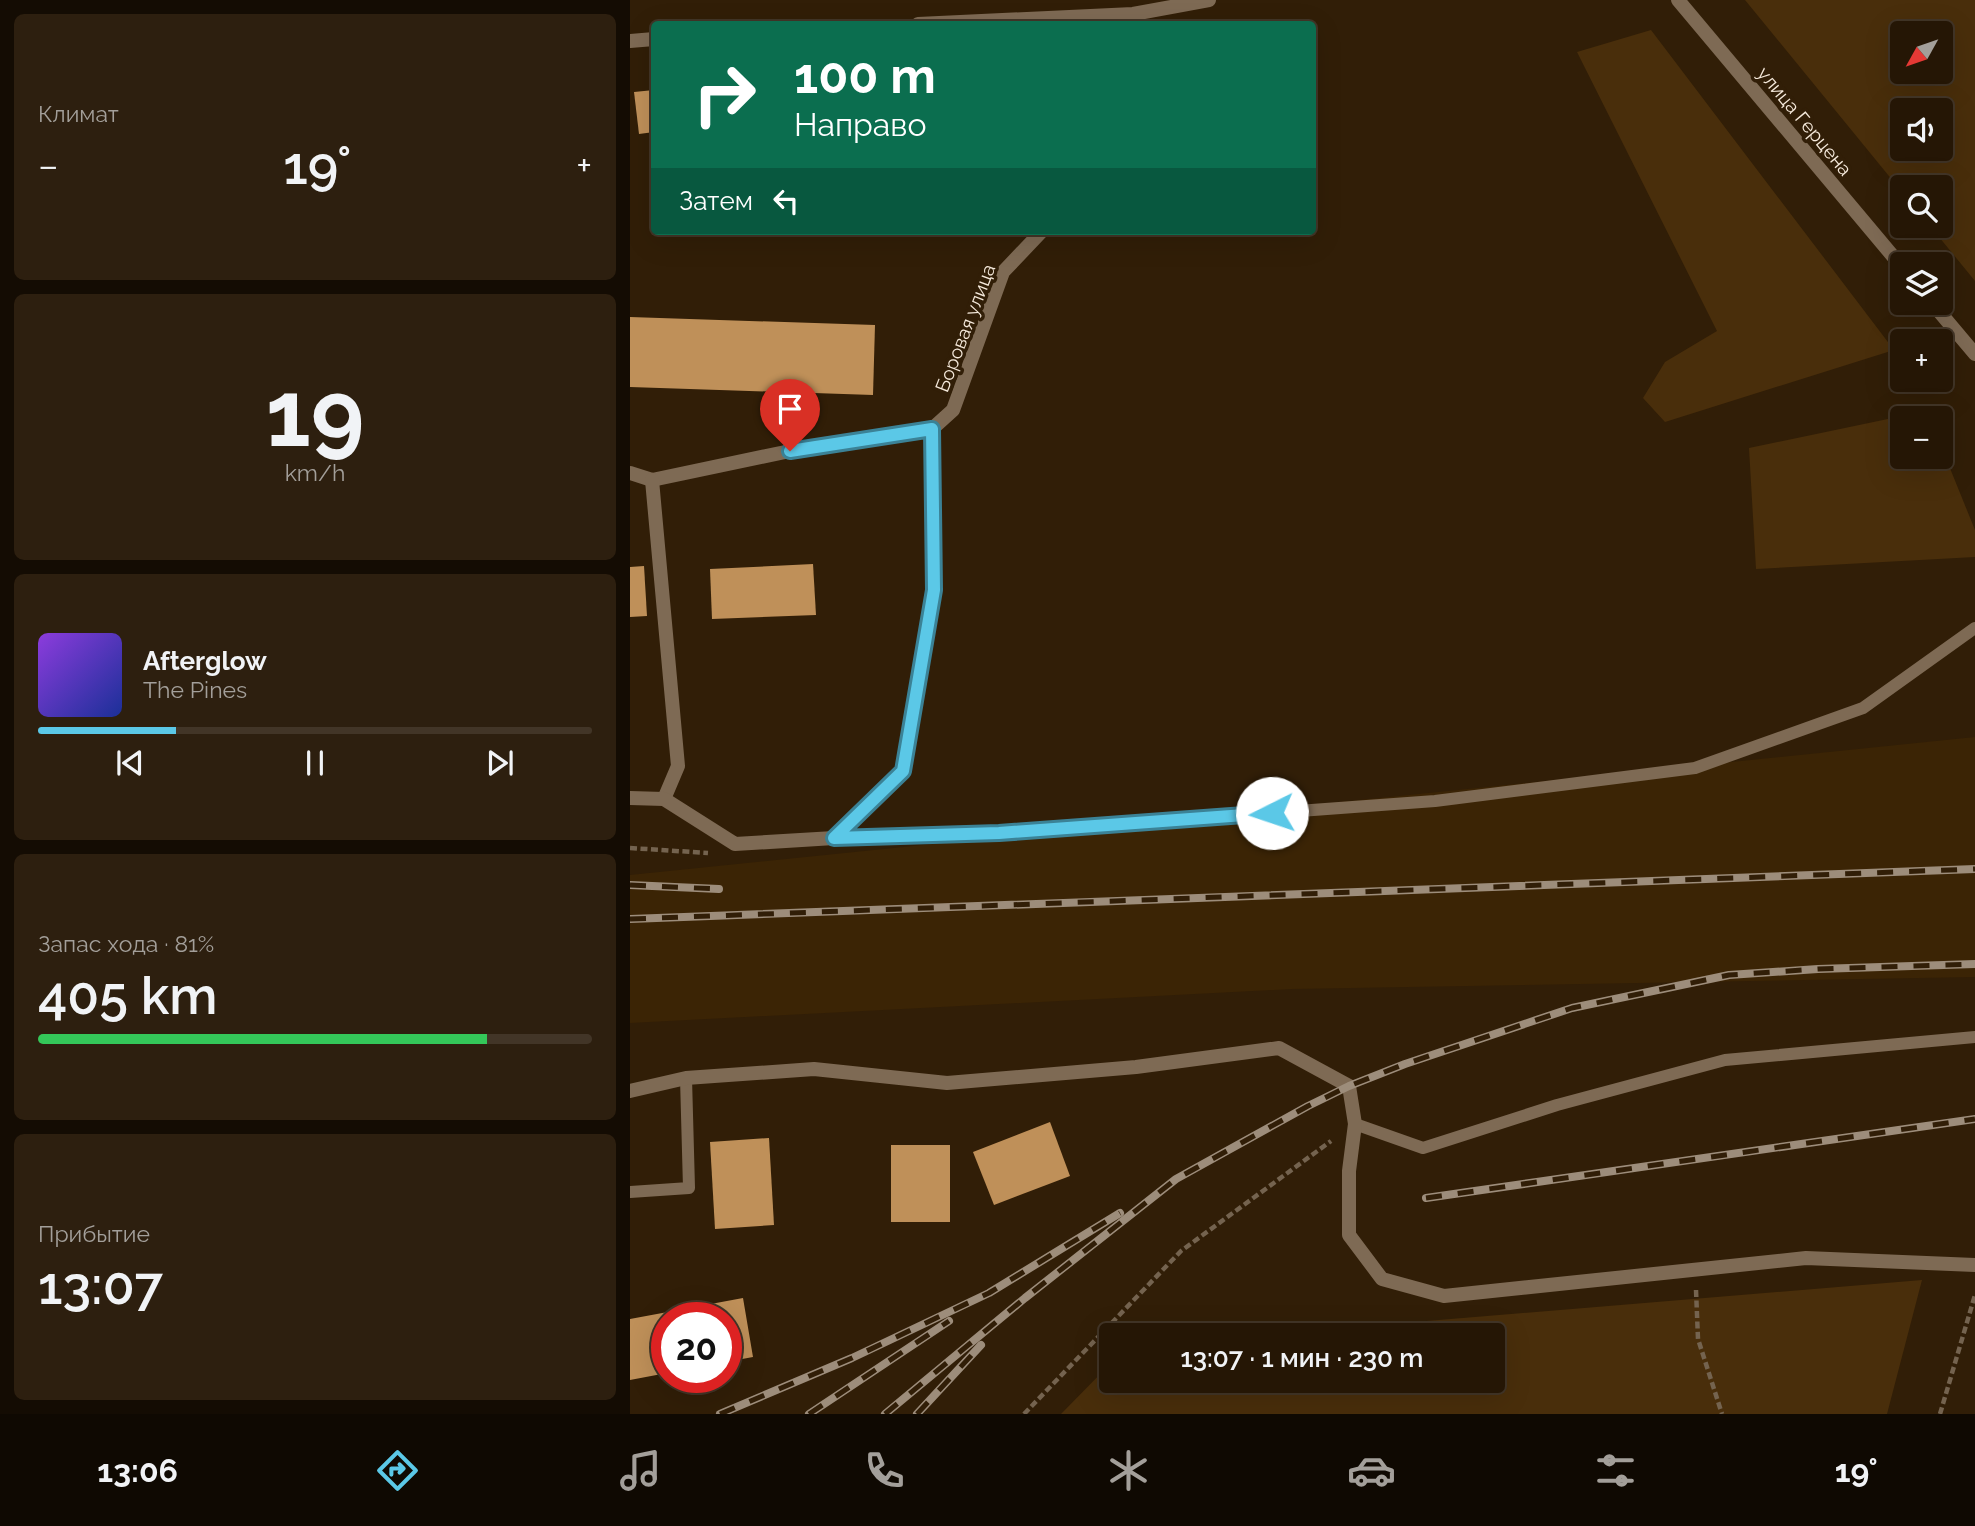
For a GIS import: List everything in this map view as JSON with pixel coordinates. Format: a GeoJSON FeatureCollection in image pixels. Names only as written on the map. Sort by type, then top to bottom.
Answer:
{"type":"FeatureCollection","features":[{"type":"Feature","properties":{"kind":"street"},"geometry":{"type":"LineString","coordinates":[[1047,21],[1133,19],[1209,0]]}},
{"type":"Feature","properties":{"kind":"street","name":"улица Герцена"},"geometry":{"type":"LineString","coordinates":[[1678,0],[1890,253]]}},
{"type":"Feature","properties":{"kind":"street"},"geometry":{"type":"LineString","coordinates":[[630,41],[651,39]]}},
{"type":"Feature","properties":{"kind":"street","name":"Боровая улица"},"geometry":{"type":"LineString","coordinates":[[932,429],[953,410],[1003,272],[1038,235]]}},
{"type":"Feature","properties":{"kind":"street"},"geometry":{"type":"LineString","coordinates":[[1942,315],[1975,354]]}},
{"type":"Feature","properties":{"kind":"street"},"geometry":{"type":"LineString","coordinates":[[630,473],[652,480],[790,451],[932,429],[934,590],[903,771],[834,838],[735,844],[664,799],[630,798]]}},
{"type":"Feature","properties":{"kind":"street"},"geometry":{"type":"LineString","coordinates":[[652,480],[677,766],[664,799]]}},
{"type":"Feature","properties":{"kind":"street"},"geometry":{"type":"LineString","coordinates":[[630,1091],[686,1078],[814,1069],[947,1083],[1136,1067],[1279,1048],[1349,1086],[1355,1124],[1349,1171],[1349,1235],[1382,1279],[1444,1296],[1806,1258],[1975,1265]]}},
{"type":"Feature","properties":{"kind":"lane"},"geometry":{"type":"LineString","coordinates":[[834,838],[999,833],[1435,801],[1695,768],[1863,708],[1975,628]]}},
{"type":"Feature","properties":{"kind":"lane"},"geometry":{"type":"LineString","coordinates":[[1355,1124],[1423,1148],[1558,1105],[1725,1060],[1975,1037]]}},
{"type":"Feature","properties":{"kind":"lane"},"geometry":{"type":"LineString","coordinates":[[630,1192],[689,1188],[686,1078]]}},
{"type":"Feature","properties":{"kind":"path"},"geometry":{"type":"LineString","coordinates":[[630,848],[704,854],[740,844]]}},
{"type":"Feature","properties":{"kind":"path"},"geometry":{"type":"LineString","coordinates":[[1024,1414],[1181,1251],[1355,1124]]}},
{"type":"Feature","properties":{"kind":"path"},"geometry":{"type":"LineString","coordinates":[[1693,1270],[1698,1339],[1722,1414]]}},
{"type":"Feature","properties":{"kind":"path"},"geometry":{"type":"LineString","coordinates":[[1940,1414],[1975,1295]]}},
{"type":"Feature","properties":{"kind":"shaded area"},"geometry":{"type":"Polygon","coordinates":[[[1745,0],[1975,0],[1975,281],[1940,238],[1953,238],[1953,175],[1890,175],[1890,177],[1745,0]]]}},
{"type":"Feature","properties":{"kind":"shaded area"},"geometry":{"type":"Polygon","coordinates":[[[1651,30],[1890,345],[1890,351],[1665,422],[1643,398],[1665,362],[1717,331],[1577,52],[1651,30]]]}},
{"type":"Feature","properties":{"kind":"shaded area"},"geometry":{"type":"Polygon","coordinates":[[[1890,419],[1890,469],[1950,469],[1975,530],[1975,557],[1756,569],[1749,448],[1890,419]]]}},
{"type":"Feature","properties":{"kind":"shaded area"},"geometry":{"type":"Polygon","coordinates":[[[1975,737],[1975,977],[1292,989],[630,1023],[630,875],[1975,737]]]}},
{"type":"Feature","properties":{"kind":"shaded area"},"geometry":{"type":"Polygon","coordinates":[[[1922,1280],[1887,1414],[1061,1414],[1099,1375],[1099,1393],[1505,1393],[1505,1323],[1403,1323],[1922,1280]]]}},
{"type":"Feature","properties":{"kind":"building"},"geometry":{"type":"Polygon","coordinates":[[[651,90],[651,132],[639,134],[634,92],[651,90]]]}},
{"type":"Feature","properties":{"kind":"building"},"geometry":{"type":"Polygon","coordinates":[[[630,317],[875,325],[873,395],[630,387],[630,317]]]}},
{"type":"Feature","properties":{"kind":"building"},"geometry":{"type":"Polygon","coordinates":[[[813,564],[816,615],[712,619],[710,569],[813,564]]]}},
{"type":"Feature","properties":{"kind":"building"},"geometry":{"type":"Polygon","coordinates":[[[644,566],[647,616],[630,617],[630,567],[644,566]]]}},
{"type":"Feature","properties":{"kind":"building"},"geometry":{"type":"Polygon","coordinates":[[[1050,1122],[1070,1176],[994,1205],[973,1152],[1050,1122]]]}},
{"type":"Feature","properties":{"kind":"building"},"geometry":{"type":"Polygon","coordinates":[[[769,1138],[774,1225],[715,1229],[710,1142],[769,1138]]]}},
{"type":"Feature","properties":{"kind":"building"},"geometry":{"type":"Polygon","coordinates":[[[891,1145],[950,1145],[950,1222],[891,1222],[891,1145]]]}},
{"type":"Feature","properties":{"kind":"building"},"geometry":{"type":"Polygon","coordinates":[[[743,1298],[753,1357],[742,1359],[742,1302],[721,1302],[743,1298]]]}},
{"type":"Feature","properties":{"kind":"building"},"geometry":{"type":"Polygon","coordinates":[[[651,1315],[651,1376],[630,1380],[630,1319],[651,1315]]]}},
{"type":"Feature","properties":{"kind":"railway"},"geometry":{"type":"LineString","coordinates":[[630,919],[1975,869]]}},
{"type":"Feature","properties":{"kind":"railway"},"geometry":{"type":"LineString","coordinates":[[630,885],[719,889]]}},
{"type":"Feature","properties":{"kind":"railway"},"geometry":{"type":"LineString","coordinates":[[885,1414],[1025,1298],[1176,1179],[1349,1086],[1405,1064],[1572,1008],[1729,975],[1975,964]]}},
{"type":"Feature","properties":{"kind":"railway"},"geometry":{"type":"LineString","coordinates":[[1426,1198],[1975,1119]]}},
{"type":"Feature","properties":{"kind":"railway"},"geometry":{"type":"LineString","coordinates":[[720,1414],[852,1358],[989,1293],[1120,1213]]}},
{"type":"Feature","properties":{"kind":"railway"},"geometry":{"type":"LineString","coordinates":[[809,1414],[949,1321]]}},
{"type":"Feature","properties":{"kind":"railway"},"geometry":{"type":"LineString","coordinates":[[917,1414],[981,1345]]}},
{"type":"Feature","properties":{"kind":"route"},"geometry":{"type":"LineString","coordinates":[[790,451],[932,429],[934,590],[903,771],[834,838],[999,833],[1272,813]]}}]}
